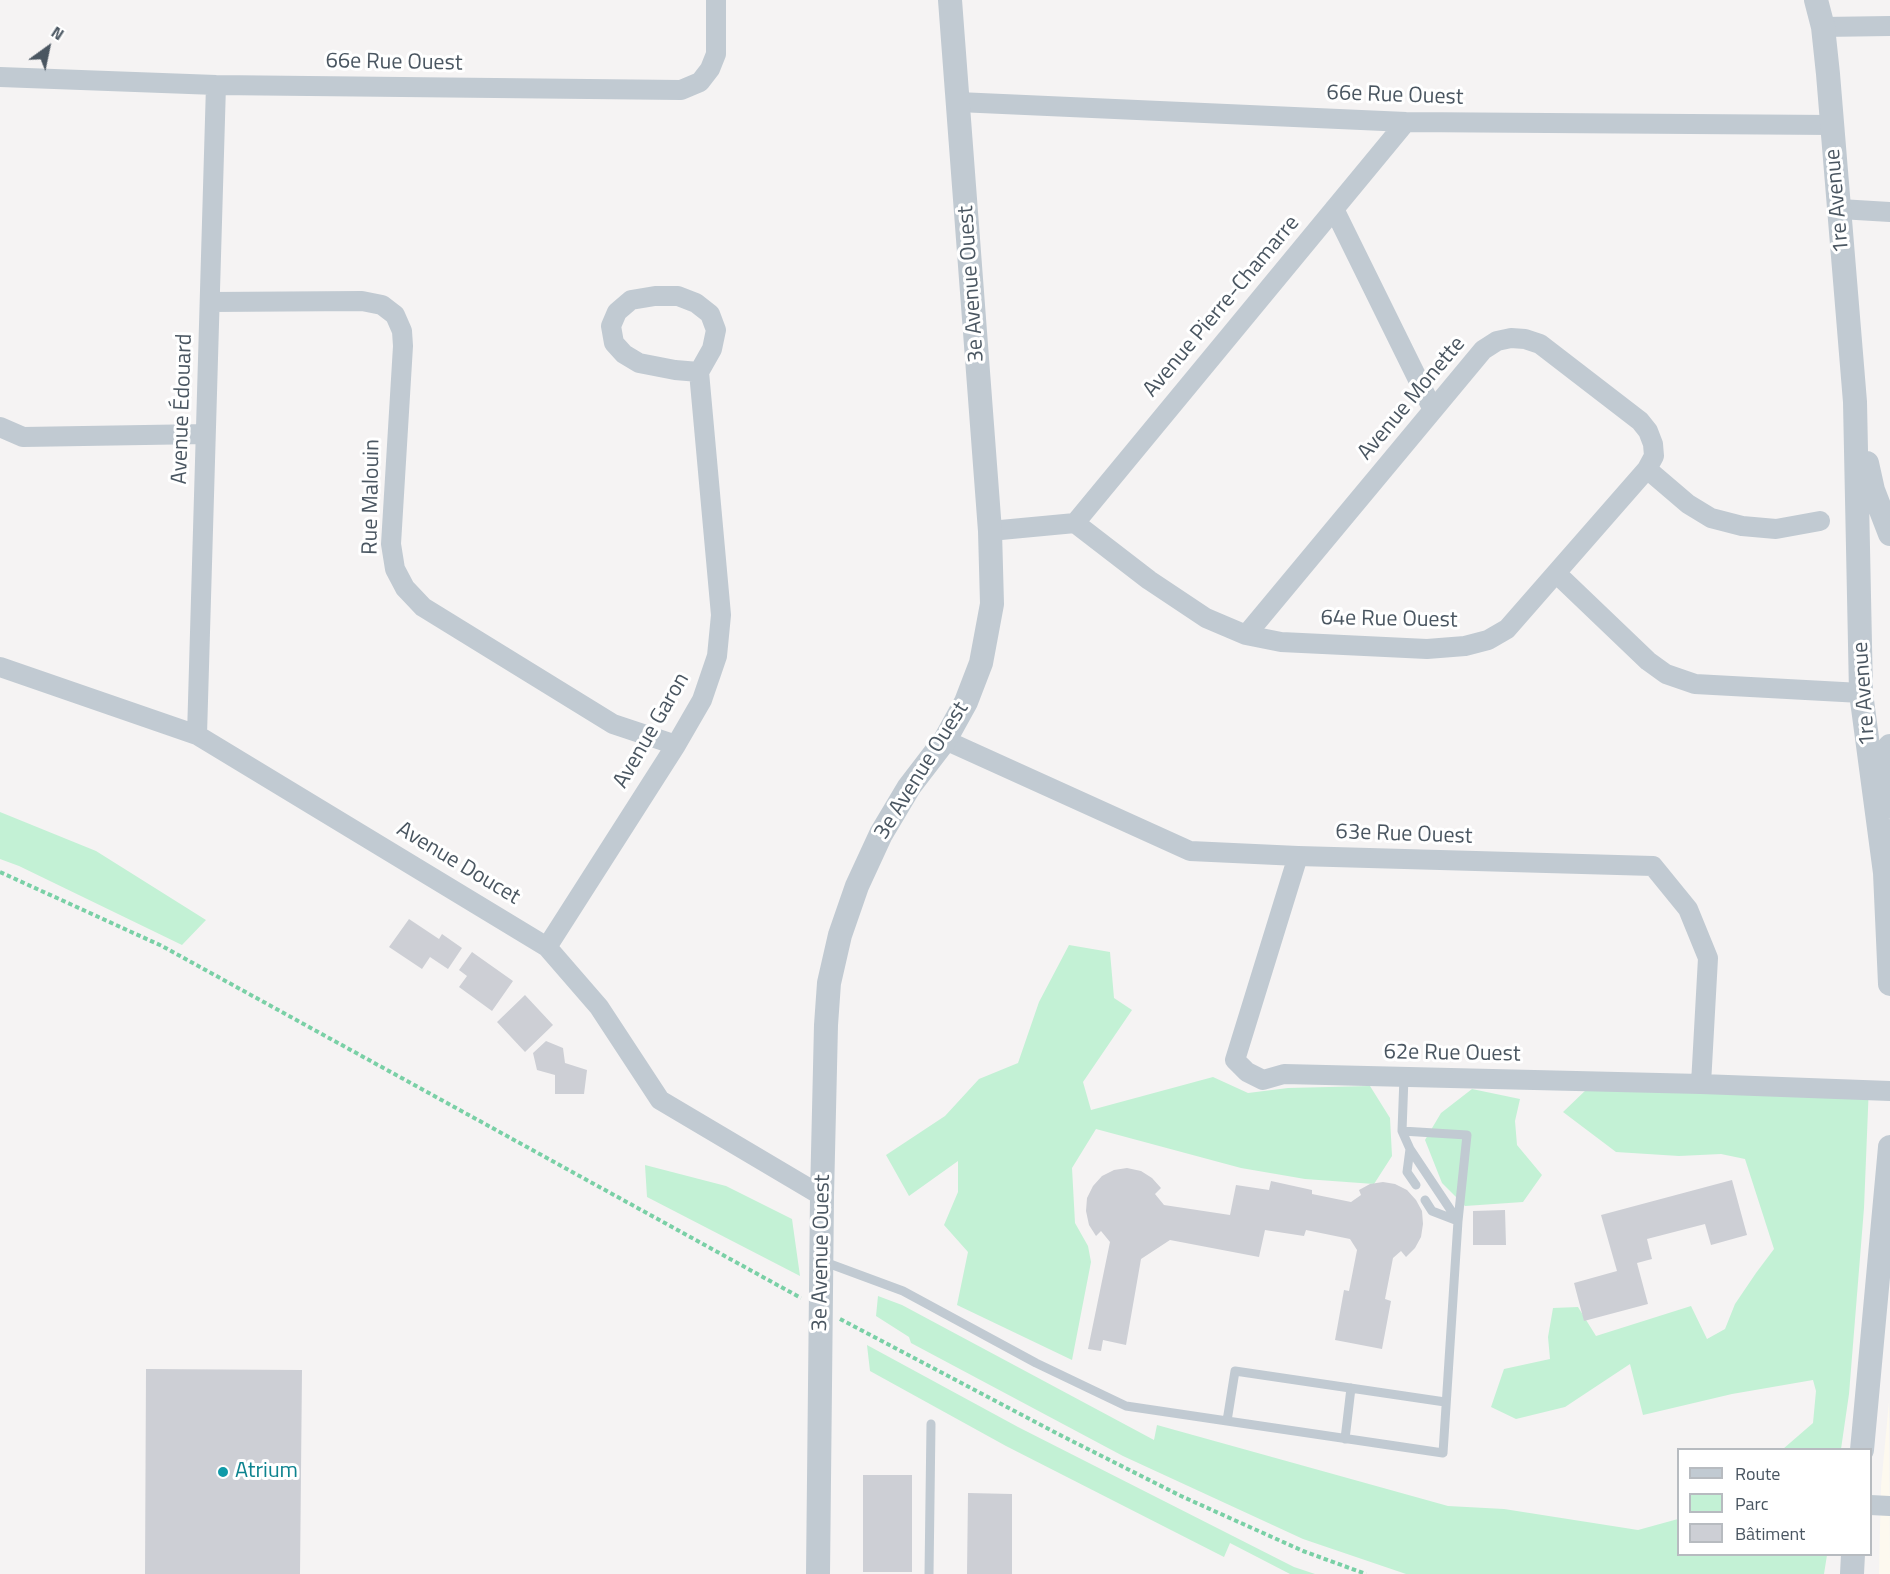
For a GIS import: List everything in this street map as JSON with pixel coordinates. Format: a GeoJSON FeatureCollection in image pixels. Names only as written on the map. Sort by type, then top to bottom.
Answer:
{"type":"FeatureCollection","features":[{"type":"Feature","properties":{"kind":"street","name":"66e Rue Ouest"},"geometry":{"type":"LineString","coordinates":[[0,76],[216,85],[681,90],[700,82],[710,69],[716,54],[716,0]]}},
{"type":"Feature","properties":{"kind":"street","name":"3e Avenue Ouest"},"geometry":{"type":"LineString","coordinates":[[818,1574],[822,1196],[826,1025],[830,983],[840,935],[857,886],[881,834],[909,787],[945,740],[966,702],[981,663],[992,604],[990,531],[950,0]]}},
{"type":"Feature","properties":{"kind":"street","name":"1re Avenue"},"geometry":{"type":"LineString","coordinates":[[1816,0],[1822,27],[1832,125],[1855,402],[1861,693],[1885,873],[1890,984]]}},
{"type":"Feature","properties":{"kind":"street"},"geometry":{"type":"LineString","coordinates":[[1822,27],[1890,26]]}},
{"type":"Feature","properties":{"kind":"street","name":"Avenue Édouard"},"geometry":{"type":"LineString","coordinates":[[197,735],[216,85]]}},
{"type":"Feature","properties":{"kind":"street","name":"66e Rue Ouest"},"geometry":{"type":"LineString","coordinates":[[958,102],[1406,122],[1832,125]]}},
{"type":"Feature","properties":{"kind":"street","name":"Avenue Pierre-Chamarre"},"geometry":{"type":"LineString","coordinates":[[1075,523],[1406,122]]}},
{"type":"Feature","properties":{"kind":"street"},"geometry":{"type":"LineString","coordinates":[[1335,209],[1433,410]]}},
{"type":"Feature","properties":{"kind":"street"},"geometry":{"type":"LineString","coordinates":[[1840,209],[1890,212]]}},
{"type":"Feature","properties":{"kind":"street"},"geometry":{"type":"LineString","coordinates":[[655,296],[678,296],[696,303],[710,314],[716,330],[712,349],[699,372],[639,363],[624,354],[614,343],[611,326],[617,312],[631,300],[655,296]]}},
{"type":"Feature","properties":{"kind":"street","name":"Rue Malouin"},"geometry":{"type":"LineString","coordinates":[[211,302],[362,302],[382,305],[395,315],[402,331],[403,346],[391,544],[395,569],[405,588],[423,607],[613,723],[676,745]]}},
{"type":"Feature","properties":{"kind":"street","name":"Avenue Monette"},"geometry":{"type":"LineString","coordinates":[[1246,635],[1484,350],[1497,341],[1510,338],[1525,339],[1540,344],[1640,421],[1648,431],[1653,444],[1654,456],[1647,469]]}},
{"type":"Feature","properties":{"kind":"street","name":"Avenue Garon"},"geometry":{"type":"LineString","coordinates":[[547,947],[676,745],[702,700],[717,656],[721,615],[699,372]]}},
{"type":"Feature","properties":{"kind":"street","name":"1re Avenue"},"geometry":{"type":"LineString","coordinates":[[1855,402],[1873,490],[1890,534]]}},
{"type":"Feature","properties":{"kind":"street"},"geometry":{"type":"LineString","coordinates":[[0,427],[23,437],[205,434]]}},
{"type":"Feature","properties":{"kind":"street"},"geometry":{"type":"LineString","coordinates":[[1820,521],[1776,529],[1742,526],[1711,518],[1688,504],[1647,469],[1556,573],[1648,661],[1666,674],[1695,684],[1861,693]]}},
{"type":"Feature","properties":{"kind":"street"},"geometry":{"type":"LineString","coordinates":[[990,531],[1075,523]]}},
{"type":"Feature","properties":{"kind":"street","name":"64e Rue Ouest"},"geometry":{"type":"LineString","coordinates":[[1075,523],[1149,580],[1206,618],[1246,635],[1281,642],[1427,649],[1464,646],[1488,640],[1506,629],[1556,573]]}},
{"type":"Feature","properties":{"kind":"street","name":"Avenue Doucet"},"geometry":{"type":"LineString","coordinates":[[0,667],[197,735],[547,947],[599,1007],[660,1100],[822,1196]]}},
{"type":"Feature","properties":{"kind":"street","name":"63e Rue Ouest"},"geometry":{"type":"LineString","coordinates":[[945,740],[1190,851],[1653,866],[1688,909],[1708,958],[1701,1084]]}},
{"type":"Feature","properties":{"kind":"street"},"geometry":{"type":"LineString","coordinates":[[1885,873],[1890,746]]}},
{"type":"Feature","properties":{"kind":"street","name":"62e Rue Ouest"},"geometry":{"type":"LineString","coordinates":[[1298,856],[1235,1060],[1247,1072],[1263,1080],[1284,1074],[1890,1091]]}},
{"type":"Feature","properties":{"kind":"street"},"geometry":{"type":"LineString","coordinates":[[1862,1448],[1890,1147]]}},
{"type":"Feature","properties":{"kind":"street"},"geometry":{"type":"LineString","coordinates":[[1872,1504],[1890,1506]]}},
{"type":"Feature","properties":{"kind":"street"},"geometry":{"type":"LineString","coordinates":[[1852,1574],[1853,1556]]}},
{"type":"Feature","properties":{"kind":"lane"},"geometry":{"type":"LineString","coordinates":[[1404,1077],[1402,1131],[1410,1149],[1458,1221]]}},
{"type":"Feature","properties":{"kind":"lane"},"geometry":{"type":"LineString","coordinates":[[822,1261],[903,1291],[1036,1363],[1126,1406],[1443,1454],[1444,1402],[1467,1135],[1402,1131]]}},
{"type":"Feature","properties":{"kind":"lane"},"geometry":{"type":"LineString","coordinates":[[1410,1149],[1407,1172],[1416,1185]]}},
{"type":"Feature","properties":{"kind":"lane"},"geometry":{"type":"LineString","coordinates":[[1425,1200],[1432,1211],[1458,1221]]}},
{"type":"Feature","properties":{"kind":"lane"},"geometry":{"type":"LineString","coordinates":[[1227,1421],[1235,1371],[1444,1402]]}},
{"type":"Feature","properties":{"kind":"lane"},"geometry":{"type":"LineString","coordinates":[[1345,1439],[1351,1388]]}},
{"type":"Feature","properties":{"kind":"lane"},"geometry":{"type":"LineString","coordinates":[[929,1574],[931,1424]]}},
{"type":"Feature","properties":{"kind":"path"},"geometry":{"type":"LineString","coordinates":[[0,872],[162,946],[804,1299]]}},
{"type":"Feature","properties":{"kind":"path"},"geometry":{"type":"LineString","coordinates":[[844,1321],[1181,1496],[1303,1551],[1366,1574]]}},
{"type":"Feature","properties":{"kind":"shaded area"},"geometry":{"type":"Polygon","coordinates":[[[1889,1402],[1890,1574],[1879,1574],[1881,1486],[1889,1402]]]}},
{"type":"Feature","properties":{"kind":"green space"},"geometry":{"type":"Polygon","coordinates":[[[0,812],[96,851],[206,920],[182,945],[0,859],[0,812]]]}},
{"type":"Feature","properties":{"kind":"green space"},"geometry":{"type":"Polygon","coordinates":[[[1069,945],[1110,952],[1114,998],[1132,1010],[1083,1082],[1091,1110],[1213,1077],[1248,1093],[1288,1088],[1370,1086],[1390,1118],[1392,1156],[1374,1184],[1305,1179],[1241,1168],[1096,1129],[1072,1168],[1075,1223],[1088,1246],[1091,1262],[1072,1360],[957,1305],[968,1252],[944,1225],[958,1192],[958,1161],[909,1196],[886,1155],[945,1116],[979,1079],[1018,1063],[1039,1002],[1069,945]]]}},
{"type":"Feature","properties":{"kind":"green space"},"geometry":{"type":"Polygon","coordinates":[[[1869,1085],[1864,1208],[1849,1394],[1841,1448],[1784,1448],[1813,1423],[1816,1391],[1813,1380],[1732,1394],[1643,1415],[1630,1364],[1565,1407],[1516,1419],[1491,1407],[1504,1369],[1550,1359],[1548,1337],[1553,1308],[1578,1307],[1596,1336],[1691,1306],[1707,1339],[1725,1329],[1735,1304],[1774,1249],[1745,1159],[1721,1154],[1679,1156],[1616,1152],[1563,1112],[1588,1088],[1869,1085]]]}},
{"type":"Feature","properties":{"kind":"green space"},"geometry":{"type":"Polygon","coordinates":[[[1472,1089],[1520,1099],[1515,1121],[1517,1145],[1542,1175],[1523,1202],[1465,1206],[1442,1183],[1425,1140],[1441,1113],[1472,1089]]]}},
{"type":"Feature","properties":{"kind":"green space"},"geometry":{"type":"Polygon","coordinates":[[[645,1165],[726,1186],[792,1219],[800,1276],[647,1197],[645,1165]]]}},
{"type":"Feature","properties":{"kind":"green space"},"geometry":{"type":"Polygon","coordinates":[[[878,1296],[902,1305],[1154,1440],[1157,1425],[1448,1506],[1504,1509],[1638,1530],[1677,1519],[1677,1556],[1827,1556],[1824,1574],[1406,1574],[1303,1539],[1123,1456],[911,1343],[909,1337],[876,1316],[878,1296]]]}},
{"type":"Feature","properties":{"kind":"green space"},"geometry":{"type":"Polygon","coordinates":[[[867,1345],[1018,1427],[1294,1567],[1315,1574],[1290,1574],[1230,1543],[1224,1557],[1006,1446],[870,1371],[867,1345]]]}},
{"type":"Feature","properties":{"kind":"building"},"geometry":{"type":"Polygon","coordinates":[[[409,919],[439,939],[442,934],[462,948],[448,969],[430,957],[422,969],[389,947],[409,919]]]}},
{"type":"Feature","properties":{"kind":"building"},"geometry":{"type":"Polygon","coordinates":[[[472,952],[513,981],[492,1011],[459,987],[467,976],[459,970],[472,952]]]}},
{"type":"Feature","properties":{"kind":"building"},"geometry":{"type":"Polygon","coordinates":[[[525,995],[553,1025],[525,1052],[497,1022],[525,995]]]}},
{"type":"Feature","properties":{"kind":"building"},"geometry":{"type":"Polygon","coordinates":[[[546,1041],[563,1048],[565,1063],[587,1070],[584,1094],[555,1094],[555,1075],[537,1070],[533,1053],[546,1041]]]}},
{"type":"Feature","properties":{"kind":"building"},"geometry":{"type":"Polygon","coordinates":[[[1127,1168],[1141,1171],[1152,1178],[1161,1188],[1155,1194],[1164,1205],[1230,1215],[1236,1185],[1269,1190],[1271,1181],[1312,1190],[1312,1194],[1351,1202],[1361,1195],[1359,1190],[1370,1184],[1383,1182],[1395,1184],[1407,1190],[1422,1211],[1421,1237],[1406,1257],[1401,1251],[1393,1258],[1385,1299],[1391,1301],[1382,1349],[1335,1340],[1344,1290],[1349,1291],[1357,1250],[1350,1239],[1306,1230],[1304,1236],[1265,1230],[1259,1257],[1170,1240],[1141,1259],[1126,1345],[1103,1340],[1101,1351],[1088,1349],[1110,1242],[1101,1231],[1096,1236],[1089,1225],[1086,1211],[1087,1198],[1093,1186],[1102,1176],[1114,1170],[1127,1168]]]}},
{"type":"Feature","properties":{"kind":"building"},"geometry":{"type":"Polygon","coordinates":[[[1732,1180],[1747,1235],[1711,1245],[1705,1224],[1647,1239],[1652,1259],[1637,1263],[1648,1304],[1584,1321],[1574,1283],[1617,1271],[1601,1215],[1732,1180]]]}},
{"type":"Feature","properties":{"kind":"building"},"geometry":{"type":"Polygon","coordinates":[[[1505,1210],[1506,1245],[1473,1245],[1473,1211],[1505,1210]]]}},
{"type":"Feature","properties":{"kind":"building","name":"Atrium"},"geometry":{"type":"Polygon","coordinates":[[[146,1369],[302,1370],[300,1574],[145,1574],[146,1369]]]}},
{"type":"Feature","properties":{"kind":"building"},"geometry":{"type":"Polygon","coordinates":[[[863,1475],[912,1475],[912,1572],[863,1572],[863,1475]]]}},
{"type":"Feature","properties":{"kind":"building"},"geometry":{"type":"Polygon","coordinates":[[[968,1493],[1012,1494],[1012,1574],[967,1574],[968,1493]]]}},
{"type":"Feature","properties":{"kind":"place","name":"Atrium"},"geometry":{"type":"Point","coordinates":[223,1472]}}]}
